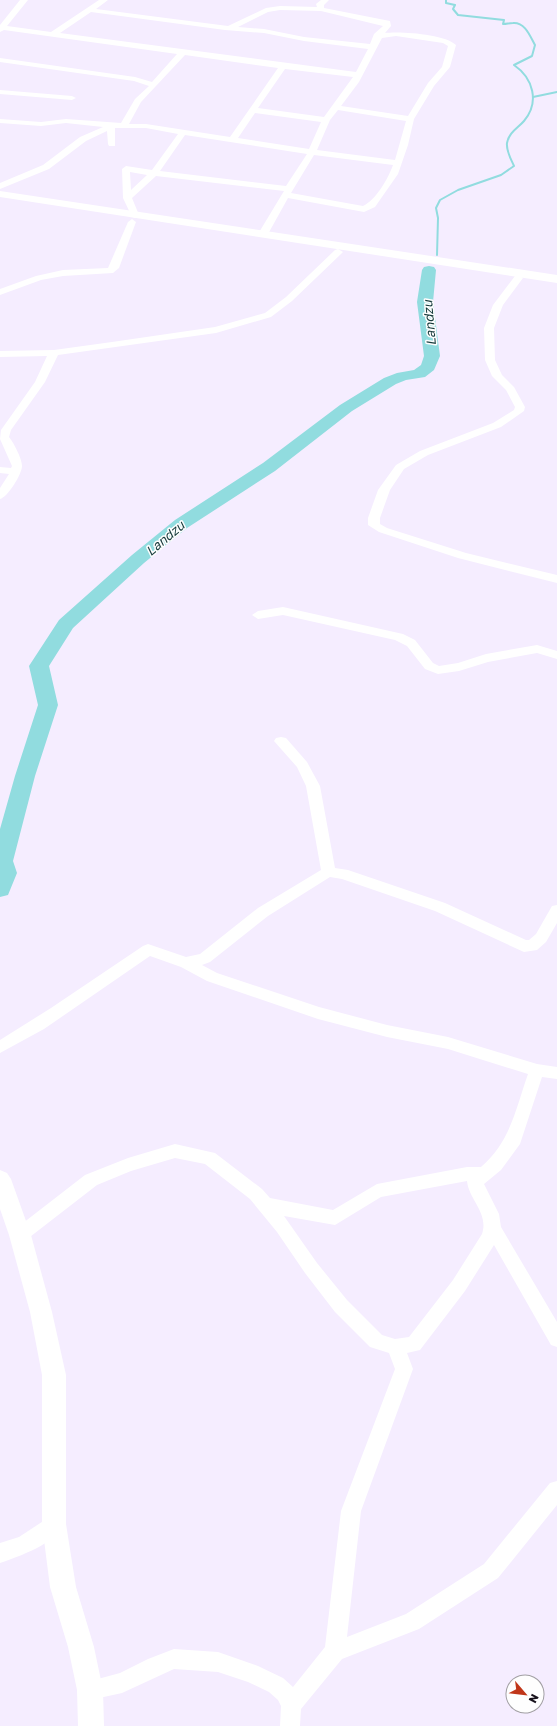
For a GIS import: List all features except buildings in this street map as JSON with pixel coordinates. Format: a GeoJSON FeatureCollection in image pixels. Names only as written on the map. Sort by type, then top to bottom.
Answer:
{"type":"FeatureCollection","features":[{"type":"Feature","properties":{"kind":"street"},"geometry":{"type":"LineString","coordinates":[[1,29],[24,0]]}},
{"type":"Feature","properties":{"kind":"street"},"geometry":{"type":"LineString","coordinates":[[54,34],[104,0]]}},
{"type":"Feature","properties":{"kind":"street"},"geometry":{"type":"LineString","coordinates":[[321,9],[320,4],[325,0]]}},
{"type":"Feature","properties":{"kind":"street"},"geometry":{"type":"LineString","coordinates":[[229,28],[266,10],[280,8],[321,9],[387,23],[387,26],[377,36],[374,47],[355,82],[326,120],[312,152],[263,234]]}},
{"type":"Feature","properties":{"kind":"street"},"geometry":{"type":"LineString","coordinates":[[89,10],[229,28],[264,30],[304,39],[374,47]]}},
{"type":"Feature","properties":{"kind":"street"},"geometry":{"type":"LineString","coordinates":[[1,29],[54,34],[358,75]]}},
{"type":"Feature","properties":{"kind":"street"},"geometry":{"type":"LineString","coordinates":[[0,292],[40,278],[63,273],[110,271],[114,268],[134,219],[127,198],[126,169],[287,192],[346,207],[361,209],[368,208],[376,200],[394,174],[396,163],[404,145],[410,119],[430,85],[446,67],[452,45],[445,42],[396,34],[377,36]]}},
{"type":"Feature","properties":{"kind":"street"},"geometry":{"type":"LineString","coordinates":[[124,126],[138,101],[183,52]]}},
{"type":"Feature","properties":{"kind":"street"},"geometry":{"type":"LineString","coordinates":[[0,60],[135,79],[154,85]]}},
{"type":"Feature","properties":{"kind":"street"},"geometry":{"type":"LineString","coordinates":[[232,140],[283,66]]}},
{"type":"Feature","properties":{"kind":"street"},"geometry":{"type":"LineString","coordinates":[[0,92],[72,98]]}},
{"type":"Feature","properties":{"kind":"street"},"geometry":{"type":"LineString","coordinates":[[335,107],[410,119]]}},
{"type":"Feature","properties":{"kind":"street"},"geometry":{"type":"LineString","coordinates":[[252,110],[326,120]]}},
{"type":"Feature","properties":{"kind":"street"},"geometry":{"type":"LineString","coordinates":[[0,121],[41,124],[66,121],[110,126],[146,126],[312,152],[396,163]]}},
{"type":"Feature","properties":{"kind":"street"},"geometry":{"type":"LineString","coordinates":[[110,126],[112,144]]}},
{"type":"Feature","properties":{"kind":"street"},"geometry":{"type":"LineString","coordinates":[[0,186],[46,167],[83,139],[110,126]]}},
{"type":"Feature","properties":{"kind":"street"},"geometry":{"type":"LineString","coordinates":[[127,198],[154,173],[183,132]]}},
{"type":"Feature","properties":{"kind":"street"},"geometry":{"type":"LineString","coordinates":[[0,194],[134,219],[263,234],[557,279]]}},
{"type":"Feature","properties":{"kind":"street"},"geometry":{"type":"LineString","coordinates":[[0,200],[557,284]]}},
{"type":"Feature","properties":{"kind":"street"},"geometry":{"type":"LineString","coordinates":[[0,354],[54,354],[216,330],[268,315],[289,299],[338,252]]}},
{"type":"Feature","properties":{"kind":"street"},"geometry":{"type":"LineString","coordinates":[[518,278],[498,305],[489,328],[490,360],[497,376],[510,389],[520,407],[519,412],[497,425],[424,453],[400,467],[384,490],[374,518],[374,525],[383,530],[462,556],[557,579]]}},
{"type":"Feature","properties":{"kind":"street"},"geometry":{"type":"LineString","coordinates":[[0,496],[12,480],[17,466],[9,444],[4,437],[6,430],[40,382],[54,354]]}},
{"type":"Feature","properties":{"kind":"street"},"geometry":{"type":"LineString","coordinates":[[0,470],[15,472]]}},
{"type":"Feature","properties":{"kind":"street"},"geometry":{"type":"LineString","coordinates":[[258,615],[283,611],[399,637],[411,643],[429,666],[438,670],[459,667],[486,658],[537,649],[557,655]]}},
{"type":"Feature","properties":{"kind":"street"},"geometry":{"type":"LineString","coordinates":[[281,742],[302,765],[313,786],[328,872]]}},
{"type":"Feature","properties":{"kind":"street"},"geometry":{"type":"LineString","coordinates":[[186,963],[205,958],[263,912],[328,872],[343,874],[440,907],[524,946],[532,946],[541,938],[557,910]]}},
{"type":"Feature","properties":{"kind":"street"},"geometry":{"type":"LineString","coordinates":[[0,1047],[33,1030],[99,982],[148,950],[186,963],[212,977],[318,1013],[388,1031],[448,1043],[537,1070],[557,1073]]}},
{"type":"Feature","properties":{"kind":"street"},"geometry":{"type":"LineString","coordinates":[[537,1070],[514,1139],[495,1165],[475,1182],[477,1192],[491,1212],[493,1228],[557,1339]]}},
{"type":"Feature","properties":{"kind":"street"},"geometry":{"type":"LineString","coordinates":[[20,1235],[91,1180],[128,1165],[175,1151],[209,1158],[256,1194],[266,1205],[311,1268],[341,1306],[376,1341],[395,1347],[414,1344],[475,1261],[493,1228]]}},
{"type":"Feature","properties":{"kind":"street"},"geometry":{"type":"LineString","coordinates":[[266,1205],[335,1218],[377,1191],[467,1174],[484,1174]]}},
{"type":"Feature","properties":{"kind":"street"},"geometry":{"type":"LineString","coordinates":[[0,1179],[20,1235],[41,1312],[54,1375],[54,1524],[63,1587],[81,1647],[90,1690],[91,1726]]}},
{"type":"Feature","properties":{"kind":"street"},"geometry":{"type":"LineString","coordinates":[[335,1651],[351,1511],[404,1369],[395,1347]]}},
{"type":"Feature","properties":{"kind":"street"},"geometry":{"type":"LineString","coordinates":[[291,1705],[335,1651],[412,1622],[491,1571],[557,1490]]}},
{"type":"Feature","properties":{"kind":"street"},"geometry":{"type":"LineString","coordinates":[[0,1554],[24,1545],[54,1524]]}},
{"type":"Feature","properties":{"kind":"street"},"geometry":{"type":"LineString","coordinates":[[90,1690],[122,1683],[155,1666],[174,1659],[218,1662],[251,1673],[276,1685],[285,1693],[291,1705],[290,1726]]}},
{"type":"Feature","properties":{"kind":"waterway","name":"Landzu"},"geometry":{"type":"LineString","coordinates":[[437,255],[438,218],[436,208],[440,200],[458,190],[501,175],[514,166],[507,149],[508,139],[529,114],[533,98],[530,83],[521,70],[514,65],[532,56],[535,45],[527,30],[521,25],[517,23],[503,24],[504,20],[458,15],[453,9],[455,5],[446,3],[446,0]]}},
{"type":"Feature","properties":{"kind":"waterway"},"geometry":{"type":"LineString","coordinates":[[533,97],[557,92]]}},
{"type":"Feature","properties":{"kind":"waterway","name":"Landzu"},"geometry":{"type":"LineString","coordinates":[[0,889],[6,873],[2,861],[25,776],[48,705],[47,695],[43,687],[43,679],[39,666],[66,624],[138,559],[181,524],[269,467],[346,408],[390,381],[403,376],[419,374],[428,367],[432,356],[425,302],[429,270]]}}]}
